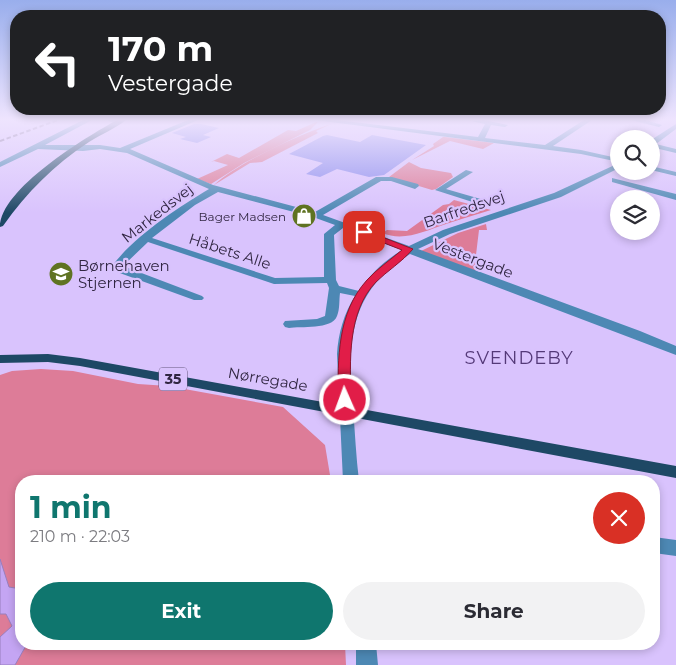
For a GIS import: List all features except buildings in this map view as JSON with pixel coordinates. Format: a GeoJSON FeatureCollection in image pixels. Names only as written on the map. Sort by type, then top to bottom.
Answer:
{"type":"FeatureCollection","features":[{"type":"Feature","properties":{"kind":"main road"},"geometry":{"type":"LineString","coordinates":[[0,224],[21,197],[80,151]]}},
{"type":"Feature","properties":{"kind":"main road","name":"Nørregade"},"geometry":{"type":"LineString","coordinates":[[0,360],[48,358],[80,362],[676,472]]}},
{"type":"Feature","properties":{"kind":"street"},"geometry":{"type":"LineString","coordinates":[[0,165],[31,151]]}},
{"type":"Feature","properties":{"kind":"street","name":"Vestergade"},"geometry":{"type":"LineString","coordinates":[[124,151],[146,158],[194,181],[216,189],[316,215],[342,224],[636,334],[676,351]]}},
{"type":"Feature","properties":{"kind":"street"},"geometry":{"type":"LineString","coordinates":[[570,151],[593,154],[610,159]]}},
{"type":"Feature","properties":{"kind":"street","name":"Barfredsvej"},"geometry":{"type":"LineString","coordinates":[[351,475],[344,351],[351,318],[370,282],[408,249],[444,231],[537,203],[600,177],[610,169]]}},
{"type":"Feature","properties":{"kind":"street"},"geometry":{"type":"LineString","coordinates":[[660,170],[676,174]]}},
{"type":"Feature","properties":{"kind":"street"},"geometry":{"type":"LineString","coordinates":[[469,172],[439,190],[488,204]]}},
{"type":"Feature","properties":{"kind":"street"},"geometry":{"type":"LineString","coordinates":[[316,215],[379,179],[415,186]]}},
{"type":"Feature","properties":{"kind":"street"},"geometry":{"type":"LineString","coordinates":[[615,180],[676,197]]}},
{"type":"Feature","properties":{"kind":"street","name":"Markedsvej"},"geometry":{"type":"LineString","coordinates":[[198,298],[121,270],[117,266],[145,239],[192,204],[216,189]]}},
{"type":"Feature","properties":{"kind":"street"},"geometry":{"type":"LineString","coordinates":[[288,324],[324,322],[329,319],[333,284],[329,234],[342,224]]}},
{"type":"Feature","properties":{"kind":"street","name":"Håbets Alle"},"geometry":{"type":"LineString","coordinates":[[152,241],[274,281],[333,284],[363,294]]}},
{"type":"Feature","properties":{"kind":"street"},"geometry":{"type":"LineString","coordinates":[[660,545],[676,548]]}},
{"type":"Feature","properties":{"kind":"street"},"geometry":{"type":"LineString","coordinates":[[367,650],[368,665]]}},
{"type":"Feature","properties":{"kind":"shaded area"},"geometry":{"type":"Polygon","coordinates":[[[251,151],[268,151],[244,163],[211,184],[197,179],[228,165],[214,161],[211,162],[227,154],[239,158],[251,151]]]}},
{"type":"Feature","properties":{"kind":"shaded area"},"geometry":{"type":"Polygon","coordinates":[[[268,151],[283,151],[262,162],[250,163],[214,185],[224,176],[268,151]]]}},
{"type":"Feature","properties":{"kind":"shaded area"},"geometry":{"type":"Polygon","coordinates":[[[426,151],[430,151],[412,160],[426,151]]]}},
{"type":"Feature","properties":{"kind":"shaded area"},"geometry":{"type":"Polygon","coordinates":[[[409,162],[421,168],[451,173],[453,177],[432,190],[389,177],[409,162]]]}},
{"type":"Feature","properties":{"kind":"shaded area"},"geometry":{"type":"Polygon","coordinates":[[[454,200],[491,210],[414,235],[398,236],[382,233],[387,230],[407,231],[443,205],[449,204],[454,200]]]}},
{"type":"Feature","properties":{"kind":"shaded area"},"geometry":{"type":"Polygon","coordinates":[[[486,224],[487,230],[479,230],[475,263],[482,264],[482,268],[476,271],[421,251],[458,233],[486,224]]]}},
{"type":"Feature","properties":{"kind":"shaded area"},"geometry":{"type":"Polygon","coordinates":[[[41,369],[73,371],[138,384],[168,386],[283,407],[325,445],[330,475],[15,475],[15,650],[345,650],[346,665],[0,665],[0,375],[12,371],[41,369]]]}},
{"type":"Feature","properties":{"kind":"shaded area"},"geometry":{"type":"Polygon","coordinates":[[[0,559],[9,587],[15,588],[15,650],[24,650],[15,665],[0,665],[0,637],[12,626],[6,614],[0,614],[0,559]]]}},
{"type":"Feature","properties":{"kind":"place","name":"Bager Madsen"},"geometry":{"type":"Point","coordinates":[304,216]}},
{"type":"Feature","properties":{"kind":"place","name":"Børnehaven Stjernen"},"geometry":{"type":"Point","coordinates":[61,274]}},
{"type":"Feature","properties":{"kind":"district","name":"SVENDEBY"},"geometry":{"type":"Point","coordinates":[519,358]}},
{"type":"Feature","properties":{"kind":"route"},"geometry":{"type":"LineString","coordinates":[[345,400],[344,351],[346,336],[356,305],[370,282],[408,249],[364,232]]}}]}
